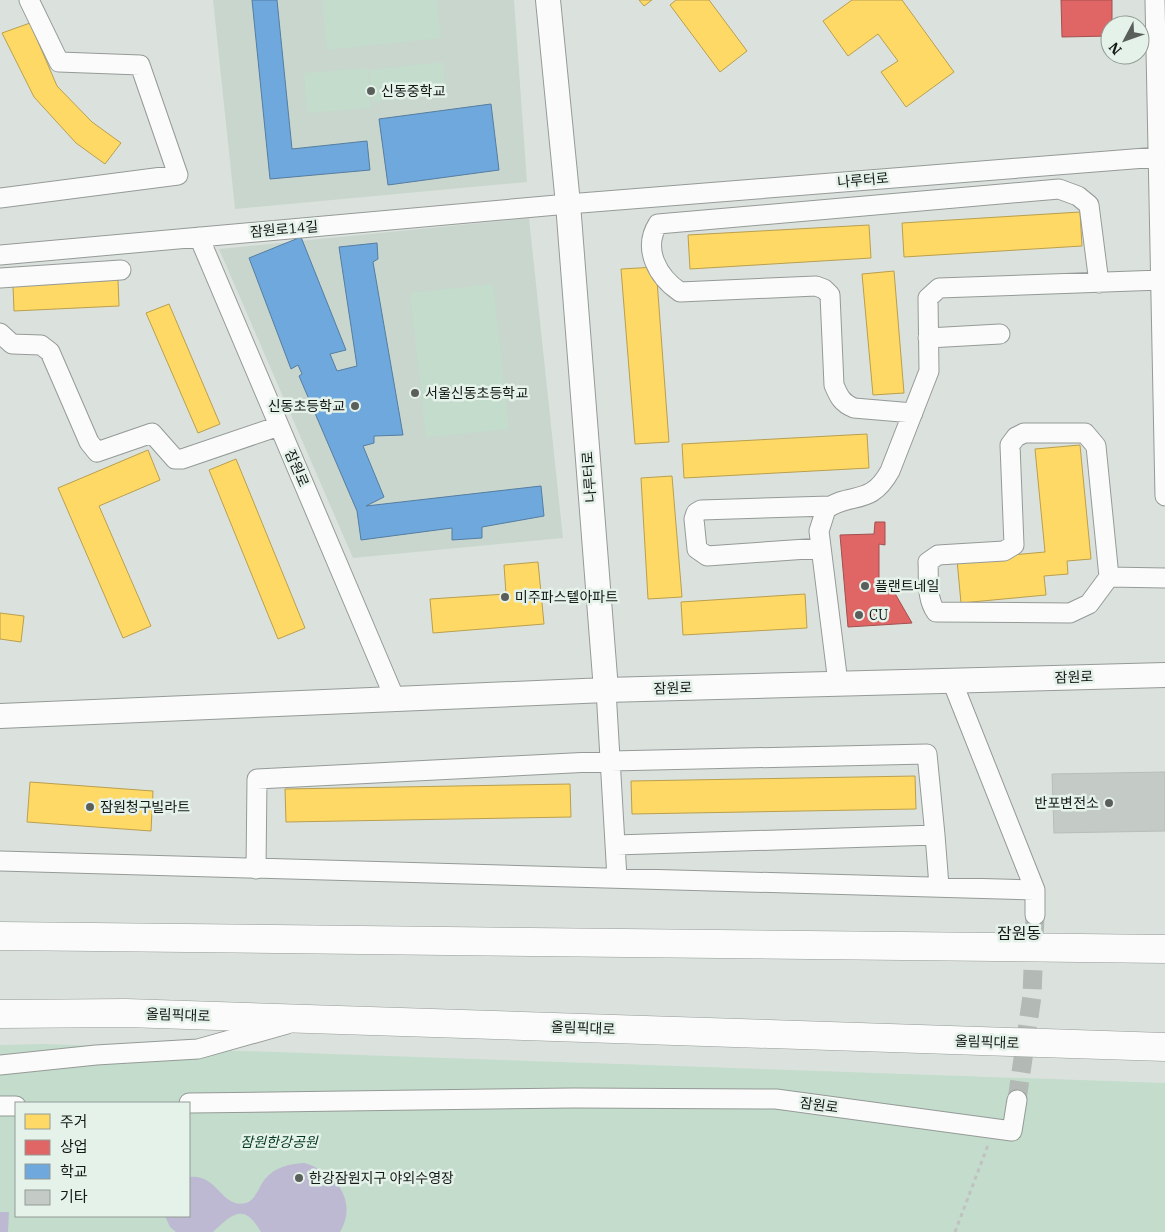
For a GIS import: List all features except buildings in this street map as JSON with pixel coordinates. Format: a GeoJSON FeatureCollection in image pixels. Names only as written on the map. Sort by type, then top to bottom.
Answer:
{"type":"FeatureCollection","features":[{"type":"Feature","properties":{"kind":"highway"},"geometry":{"type":"LineString","coordinates":[[0,936],[1165,949]]}},
{"type":"Feature","properties":{"kind":"highway","name":"올림픽대로"},"geometry":{"type":"LineString","coordinates":[[0,1014],[126,1013],[1165,1048]]}},
{"type":"Feature","properties":{"kind":"main road","name":"나루터로"},"geometry":{"type":"LineString","coordinates":[[548,0],[568,204],[606,690]]}},
{"type":"Feature","properties":{"kind":"main road","name":"잠원로"},"geometry":{"type":"LineString","coordinates":[[0,716],[606,690],[1165,675]]}},
{"type":"Feature","properties":{"kind":"street"},"geometry":{"type":"LineString","coordinates":[[0,198],[178,175],[140,65],[59,62],[29,0]]}},
{"type":"Feature","properties":{"kind":"street"},"geometry":{"type":"LineString","coordinates":[[1158,8],[1161,119],[1158,157],[1165,496]]}},
{"type":"Feature","properties":{"kind":"street","name":"나루터로"},"geometry":{"type":"LineString","coordinates":[[568,204],[1158,157]]}},
{"type":"Feature","properties":{"kind":"street"},"geometry":{"type":"LineString","coordinates":[[913,413],[854,408],[846,405],[839,398],[834,385],[830,295],[824,289],[816,286],[680,292],[662,276],[655,263],[651,242],[658,224],[1059,189],[1078,196],[1089,205],[1099,283]]}},
{"type":"Feature","properties":{"kind":"street","name":"잠원로14길"},"geometry":{"type":"LineString","coordinates":[[6,254],[568,204]]}},
{"type":"Feature","properties":{"kind":"street","name":"잠원로"},"geometry":{"type":"LineString","coordinates":[[199,237],[395,699]]}},
{"type":"Feature","properties":{"kind":"street"},"geometry":{"type":"LineString","coordinates":[[6,254],[6,277],[121,270]]}},
{"type":"Feature","properties":{"kind":"street"},"geometry":{"type":"LineString","coordinates":[[821,548],[707,556],[697,549],[694,519],[696,513],[701,510],[830,506],[868,496],[884,483],[929,371],[928,298],[939,288],[1161,280]]}},
{"type":"Feature","properties":{"kind":"street"},"geometry":{"type":"LineString","coordinates":[[0,333],[16,345],[41,345],[50,352],[89,442],[97,452],[152,433],[175,459],[182,459],[279,426]]}},
{"type":"Feature","properties":{"kind":"street"},"geometry":{"type":"LineString","coordinates":[[928,338],[1000,334]]}},
{"type":"Feature","properties":{"kind":"street"},"geometry":{"type":"LineString","coordinates":[[1024,433],[1085,433],[1096,446],[1098,455],[1109,577],[1089,604],[1070,614],[942,613],[936,612],[931,605],[928,562],[938,555],[1004,551],[1014,545],[1010,445],[1012,441],[1024,433]]}},
{"type":"Feature","properties":{"kind":"street"},"geometry":{"type":"LineString","coordinates":[[830,506],[826,508],[820,531],[838,684]]}},
{"type":"Feature","properties":{"kind":"street"},"geometry":{"type":"LineString","coordinates":[[1109,577],[1165,578]]}},
{"type":"Feature","properties":{"kind":"street"},"geometry":{"type":"LineString","coordinates":[[952,681],[1035,890],[1035,915]]}},
{"type":"Feature","properties":{"kind":"street"},"geometry":{"type":"LineString","coordinates":[[606,690],[617,878]]}},
{"type":"Feature","properties":{"kind":"street"},"geometry":{"type":"LineString","coordinates":[[256,869],[257,778],[611,761],[927,754],[939,886]]}},
{"type":"Feature","properties":{"kind":"street"},"geometry":{"type":"LineString","coordinates":[[616,845],[935,835]]}},
{"type":"Feature","properties":{"kind":"street"},"geometry":{"type":"LineString","coordinates":[[0,861],[1035,890]]}},
{"type":"Feature","properties":{"kind":"street"},"geometry":{"type":"LineString","coordinates":[[0,1065],[96,1055],[198,1049],[306,1019]]}},
{"type":"Feature","properties":{"kind":"street","name":"잠원로"},"geometry":{"type":"LineString","coordinates":[[190,1103],[776,1099],[1012,1131],[1017,1100]]}},
{"type":"Feature","properties":{"kind":"street"},"geometry":{"type":"LineString","coordinates":[[0,1106],[15,1106]]}},
{"type":"Feature","properties":{"kind":"path"},"geometry":{"type":"LineString","coordinates":[[955,1232],[995,1128]]}},
{"type":"Feature","properties":{"kind":"shaded area","name":"신동중학교"},"geometry":{"type":"Polygon","coordinates":[[[213,0],[514,0],[527,182],[235,209],[213,0]]]}},
{"type":"Feature","properties":{"kind":"shaded area","name":"서울신동초등학교"},"geometry":{"type":"Polygon","coordinates":[[[529,218],[563,538],[353,558],[219,249],[529,218]]]}},
{"type":"Feature","properties":{"kind":"shaded area"},"geometry":{"type":"Polygon","coordinates":[[[304,1163],[315,1167],[334,1180],[345,1198],[347,1209],[340,1232],[261,1232],[249,1217],[243,1214],[232,1216],[213,1232],[176,1232],[170,1227],[165,1217],[190,1217],[190,1177],[199,1177],[207,1180],[231,1201],[246,1203],[255,1196],[269,1175],[288,1165],[304,1163]]]}},
{"type":"Feature","properties":{"kind":"shaded area"},"geometry":{"type":"Polygon","coordinates":[[[0,1212],[9,1212],[8,1232],[0,1232],[0,1212]]]}},
{"type":"Feature","properties":{"kind":"green space"},"geometry":{"type":"Polygon","coordinates":[[[322,0],[437,0],[441,38],[327,50],[322,0]]]}},
{"type":"Feature","properties":{"kind":"green space"},"geometry":{"type":"Polygon","coordinates":[[[443,62],[446,94],[373,102],[369,70],[443,62]]]}},
{"type":"Feature","properties":{"kind":"green space"},"geometry":{"type":"Polygon","coordinates":[[[368,68],[371,108],[307,113],[304,73],[368,68]]]}},
{"type":"Feature","properties":{"kind":"green space"},"geometry":{"type":"Polygon","coordinates":[[[493,284],[509,429],[426,437],[410,293],[493,284]]]}},
{"type":"Feature","properties":{"kind":"green space","name":"잠원한강공원"},"geometry":{"type":"Polygon","coordinates":[[[43,1044],[1165,1083],[1165,1232],[0,1232],[0,1045],[43,1044]]]}},
{"type":"Feature","properties":{"kind":"tunnel"},"geometry":{"type":"LineString","coordinates":[[1017,1100],[1032,996],[1035,915]]}},
{"type":"Feature","properties":{"kind":"place","name":"신동중학교"},"geometry":{"type":"Point","coordinates":[371,91]}},
{"type":"Feature","properties":{"kind":"place","name":"서울신동초등학교"},"geometry":{"type":"Point","coordinates":[415,393]}},
{"type":"Feature","properties":{"kind":"place","name":"신동초등학교"},"geometry":{"type":"Point","coordinates":[355,406]}},
{"type":"Feature","properties":{"kind":"place","name":"플랜트네일"},"geometry":{"type":"Point","coordinates":[865,586]}},
{"type":"Feature","properties":{"kind":"place","name":"미주파스텔아파트"},"geometry":{"type":"Point","coordinates":[505,597]}},
{"type":"Feature","properties":{"kind":"place","name":"CU"},"geometry":{"type":"Point","coordinates":[859,615]}},
{"type":"Feature","properties":{"kind":"place","name":"반포변전소"},"geometry":{"type":"Point","coordinates":[1109,803]}},
{"type":"Feature","properties":{"kind":"place","name":"잠원청구빌라트"},"geometry":{"type":"Point","coordinates":[90,807]}},
{"type":"Feature","properties":{"kind":"place","name":"한강잠원지구 야외수영장"},"geometry":{"type":"Point","coordinates":[299,1178]}},
{"type":"Feature","properties":{"kind":"district","name":"잠원동"},"geometry":{"type":"Point","coordinates":[1019,933]}}]}
